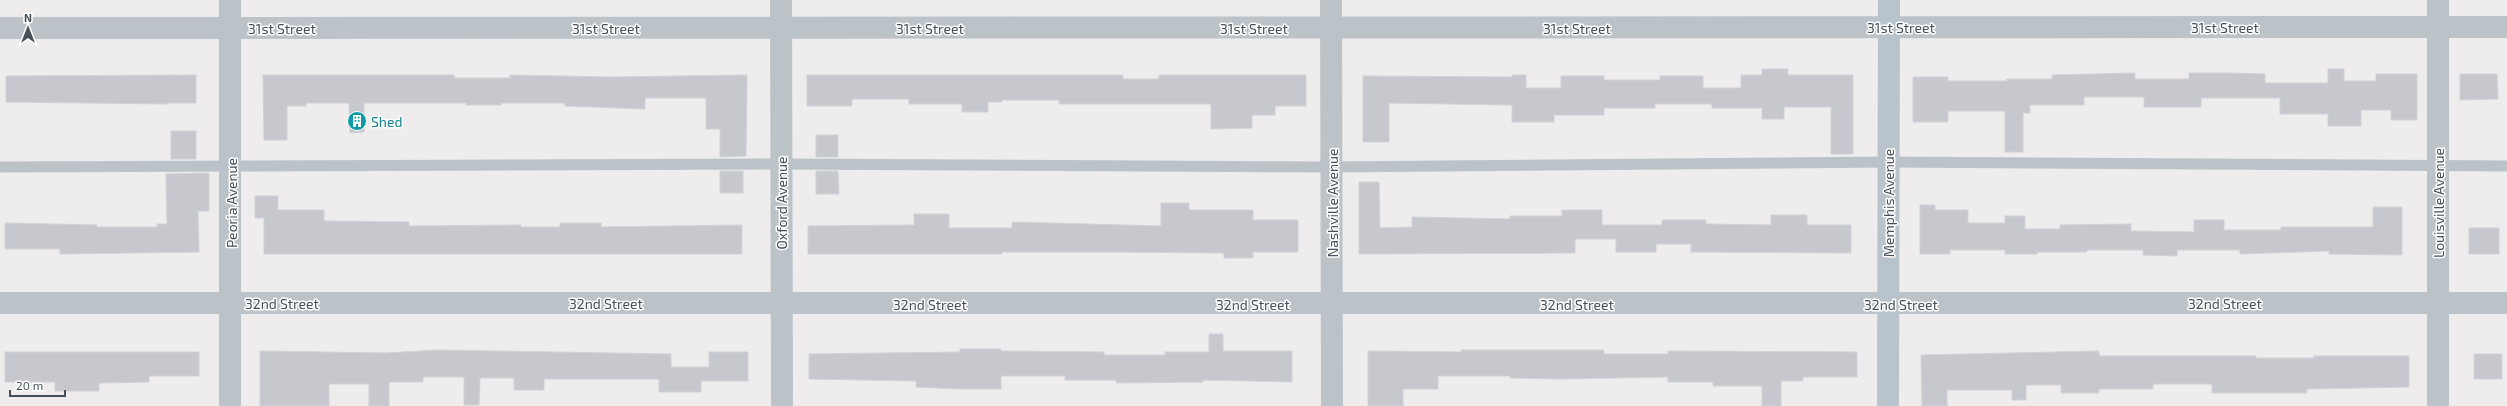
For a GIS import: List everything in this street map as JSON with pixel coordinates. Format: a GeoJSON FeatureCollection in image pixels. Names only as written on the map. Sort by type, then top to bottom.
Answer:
{"type":"FeatureCollection","features":[{"type":"Feature","properties":{"kind":"street","name":"Peoria Avenue"},"geometry":{"type":"LineString","coordinates":[[230,0],[230,406]]}},
{"type":"Feature","properties":{"kind":"street","name":"Oxford Avenue"},"geometry":{"type":"LineString","coordinates":[[781,0],[782,406]]}},
{"type":"Feature","properties":{"kind":"street","name":"Nashville Avenue"},"geometry":{"type":"LineString","coordinates":[[1332,0],[1332,406]]}},
{"type":"Feature","properties":{"kind":"street","name":"Memphis Avenue"},"geometry":{"type":"LineString","coordinates":[[1888,406],[1889,0]]}},
{"type":"Feature","properties":{"kind":"street","name":"Louisville Avenue"},"geometry":{"type":"LineString","coordinates":[[2438,0],[2438,406]]}},
{"type":"Feature","properties":{"kind":"street","name":"31st Street"},"geometry":{"type":"LineString","coordinates":[[0,28],[2507,27]]}},
{"type":"Feature","properties":{"kind":"street","name":"32nd Street"},"geometry":{"type":"LineString","coordinates":[[0,303],[2507,303]]}},
{"type":"Feature","properties":{"kind":"lane"},"geometry":{"type":"LineString","coordinates":[[0,166],[231,167],[781,164],[1332,167],[1888,162],[2507,166]]}},
{"type":"Feature","properties":{"kind":"building"},"geometry":{"type":"Polygon","coordinates":[[[1762,69],[1788,69],[1788,75],[1853,75],[1853,154],[1831,154],[1831,107],[1784,107],[1784,119],[1762,119],[1762,108],[1712,108],[1712,104],[1655,104],[1655,108],[1604,108],[1604,115],[1554,115],[1554,122],[1512,122],[1512,105],[1389,103],[1389,142],[1363,142],[1363,76],[1512,77],[1512,75],[1526,75],[1526,88],[1561,88],[1561,76],[1604,76],[1604,80],[1660,80],[1660,76],[1703,76],[1703,88],[1741,88],[1741,75],[1762,75],[1762,69]]]}},
{"type":"Feature","properties":{"kind":"building"},"geometry":{"type":"Polygon","coordinates":[[[2328,69],[2344,69],[2344,81],[2376,81],[2376,74],[2417,74],[2417,120],[2391,120],[2391,110],[2361,110],[2361,126],[2328,126],[2328,114],[2280,114],[2280,98],[2201,98],[2201,107],[2144,107],[2144,97],[2084,97],[2084,105],[2030,105],[2030,113],[2023,113],[2023,152],[2005,152],[2005,111],[1948,111],[1948,122],[1913,122],[1913,77],[1948,77],[1948,81],[2007,81],[2007,79],[2052,79],[2052,75],[2135,73],[2135,79],[2189,79],[2189,73],[2228,73],[2265,74],[2265,83],[2328,83],[2328,69]]]}},
{"type":"Feature","properties":{"kind":"building"},"geometry":{"type":"Polygon","coordinates":[[[2460,74],[2497,74],[2498,99],[2460,100],[2460,74]]]}},
{"type":"Feature","properties":{"kind":"building"},"geometry":{"type":"Polygon","coordinates":[[[196,75],[196,103],[6,102],[6,76],[196,75]]]}},
{"type":"Feature","properties":{"kind":"building"},"geometry":{"type":"Polygon","coordinates":[[[263,75],[454,75],[454,78],[510,78],[510,75],[612,77],[747,75],[746,156],[720,157],[720,129],[706,129],[706,98],[645,98],[645,109],[565,106],[565,103],[501,103],[501,105],[466,105],[466,103],[364,103],[364,132],[350,133],[349,103],[306,103],[306,106],[287,106],[287,140],[264,140],[263,75]]]}},
{"type":"Feature","properties":{"kind":"building"},"geometry":{"type":"Polygon","coordinates":[[[807,75],[1123,75],[1123,79],[1159,79],[1159,75],[1306,75],[1306,106],[1275,106],[1275,115],[1252,115],[1252,128],[1211,129],[1211,104],[1059,104],[1059,100],[1002,100],[1002,102],[988,102],[988,112],[962,112],[962,104],[909,104],[909,99],[852,99],[852,106],[807,106],[807,75]]]}},
{"type":"Feature","properties":{"kind":"building"},"geometry":{"type":"Polygon","coordinates":[[[171,131],[196,131],[196,159],[171,159],[171,131]]]}},
{"type":"Feature","properties":{"kind":"building"},"geometry":{"type":"Polygon","coordinates":[[[816,135],[838,135],[838,157],[816,157],[816,135]]]}},
{"type":"Feature","properties":{"kind":"building"},"geometry":{"type":"Polygon","coordinates":[[[720,171],[743,171],[743,193],[720,193],[720,171]]]}},
{"type":"Feature","properties":{"kind":"building"},"geometry":{"type":"Polygon","coordinates":[[[816,171],[838,171],[839,194],[816,194],[816,171]]]}},
{"type":"Feature","properties":{"kind":"building"},"geometry":{"type":"Polygon","coordinates":[[[209,173],[209,211],[198,211],[199,252],[60,254],[60,249],[5,249],[5,223],[97,225],[97,227],[157,227],[157,224],[167,224],[166,174],[209,173]]]}},
{"type":"Feature","properties":{"kind":"building"},"geometry":{"type":"Polygon","coordinates":[[[1359,182],[1379,182],[1380,228],[1412,227],[1412,217],[1510,219],[1510,216],[1562,216],[1562,210],[1602,210],[1602,225],[1662,225],[1662,220],[1706,220],[1706,224],[1771,225],[1771,215],[1807,215],[1807,225],[1851,225],[1851,253],[1691,252],[1691,244],[1656,244],[1656,252],[1616,252],[1616,239],[1575,239],[1575,253],[1359,254],[1359,182]]]}},
{"type":"Feature","properties":{"kind":"building"},"geometry":{"type":"Polygon","coordinates":[[[255,196],[278,196],[278,210],[324,210],[324,221],[409,222],[409,226],[521,225],[521,227],[560,227],[560,223],[601,223],[601,227],[742,225],[742,254],[264,254],[264,218],[255,218],[255,196]]]}},
{"type":"Feature","properties":{"kind":"building"},"geometry":{"type":"Polygon","coordinates":[[[1161,203],[1189,203],[1189,210],[1253,210],[1253,220],[1298,220],[1298,252],[1253,252],[1253,258],[1224,258],[1224,253],[1115,252],[1002,252],[1002,254],[808,254],[808,226],[914,225],[914,214],[949,214],[949,228],[1012,228],[1012,222],[1161,226],[1161,203]]]}},
{"type":"Feature","properties":{"kind":"building"},"geometry":{"type":"Polygon","coordinates":[[[1920,205],[1935,205],[1935,210],[1968,210],[1968,223],[2005,223],[2005,216],[2025,216],[2025,229],[2060,229],[2060,225],[2131,224],[2131,231],[2194,232],[2194,220],[2224,220],[2224,230],[2281,230],[2281,227],[2373,227],[2373,207],[2402,207],[2402,255],[2329,254],[2329,251],[2240,254],[2240,250],[2177,250],[2177,256],[2143,255],[2143,250],[2087,250],[2087,252],[2037,252],[2037,254],[2005,254],[2005,250],[1950,250],[1950,254],[1920,254],[1920,205]]]}},
{"type":"Feature","properties":{"kind":"building"},"geometry":{"type":"Polygon","coordinates":[[[2469,228],[2499,228],[2499,254],[2469,254],[2469,228]]]}},
{"type":"Feature","properties":{"kind":"building"},"geometry":{"type":"Polygon","coordinates":[[[1209,334],[1223,334],[1223,351],[1292,351],[1292,382],[1203,380],[1203,382],[1116,383],[1116,380],[1065,380],[1065,376],[1001,376],[1001,389],[958,389],[916,387],[916,381],[809,379],[809,354],[960,352],[960,349],[1001,349],[1001,351],[1104,352],[1104,355],[1165,355],[1165,352],[1209,352],[1209,334]]]}},
{"type":"Feature","properties":{"kind":"building"},"geometry":{"type":"Polygon","coordinates":[[[437,350],[671,354],[671,367],[709,367],[709,352],[748,352],[748,381],[701,381],[701,392],[659,392],[659,379],[544,379],[544,390],[514,390],[514,378],[480,378],[479,405],[464,405],[464,377],[423,377],[423,382],[389,382],[389,406],[369,406],[369,384],[329,384],[329,406],[260,406],[260,351],[386,353],[437,350]]]}},
{"type":"Feature","properties":{"kind":"building"},"geometry":{"type":"Polygon","coordinates":[[[1461,350],[1604,350],[1604,354],[1668,354],[1668,351],[1857,352],[1857,377],[1803,377],[1803,381],[1781,381],[1781,406],[1762,406],[1762,386],[1713,386],[1713,382],[1668,382],[1668,377],[1561,379],[1510,378],[1510,376],[1438,376],[1438,389],[1403,389],[1403,406],[1368,406],[1368,351],[1461,352],[1461,350]]]}},
{"type":"Feature","properties":{"kind":"building"},"geometry":{"type":"Polygon","coordinates":[[[2099,351],[2099,356],[2256,356],[2256,358],[2314,358],[2314,356],[2409,356],[2409,387],[2307,389],[2307,393],[2212,393],[2212,384],[2153,384],[2153,389],[2099,389],[2099,393],[2061,393],[2061,385],[2026,385],[2026,400],[2012,400],[2012,390],[1947,390],[1947,406],[1922,406],[1921,355],[2099,351]]]}},
{"type":"Feature","properties":{"kind":"building"},"geometry":{"type":"Polygon","coordinates":[[[5,352],[199,352],[199,376],[149,376],[149,382],[99,383],[99,391],[55,391],[55,382],[5,382],[5,352]]]}},
{"type":"Feature","properties":{"kind":"building"},"geometry":{"type":"Polygon","coordinates":[[[2474,354],[2502,354],[2502,379],[2474,379],[2474,354]]]}},
{"type":"Feature","properties":{"kind":"place","name":"Shed"},"geometry":{"type":"Point","coordinates":[357,121]}}]}
